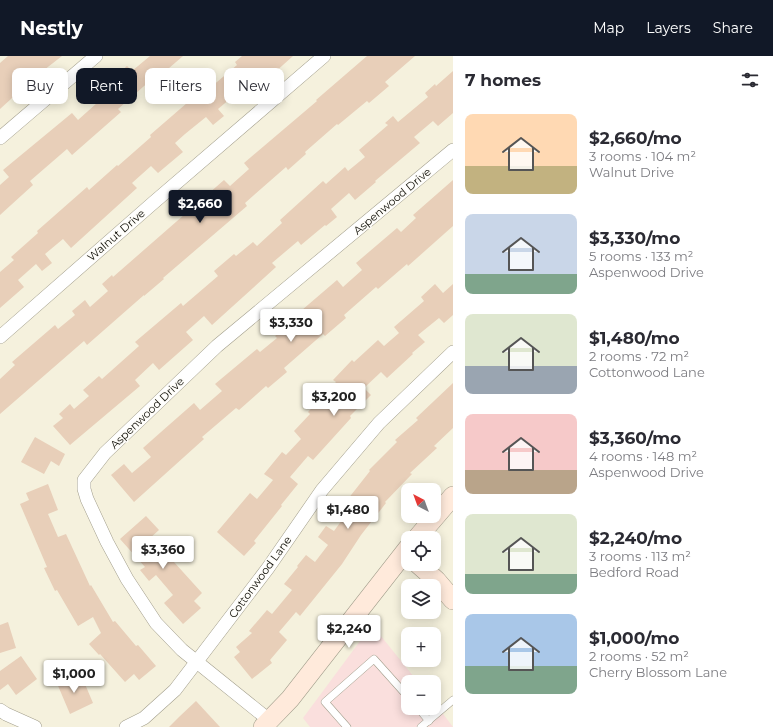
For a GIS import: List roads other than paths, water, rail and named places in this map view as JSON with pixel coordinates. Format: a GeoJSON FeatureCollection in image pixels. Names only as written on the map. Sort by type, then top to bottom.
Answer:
{"type":"FeatureCollection","features":[{"type":"Feature","properties":{"kind":"main road"},"geometry":{"type":"LineString","coordinates":[[423,531],[453,496]]}},
{"type":"Feature","properties":{"kind":"main road"},"geometry":{"type":"LineString","coordinates":[[266,724],[290,699],[401,566]]}},
{"type":"Feature","properties":{"kind":"main road"},"geometry":{"type":"LineString","coordinates":[[427,571],[453,600]]}},
{"type":"Feature","properties":{"kind":"street"},"geometry":{"type":"LineString","coordinates":[[0,138],[96,56]]}},
{"type":"Feature","properties":{"kind":"street","name":"Walnut Drive"},"geometry":{"type":"LineString","coordinates":[[0,337],[324,56]]}},
{"type":"Feature","properties":{"kind":"street","name":"Aspenwood Drive"},"geometry":{"type":"LineString","coordinates":[[266,724],[182,650],[156,623],[126,579],[107,542],[86,499],[84,480],[105,453],[217,346],[453,150]]}},
{"type":"Feature","properties":{"kind":"street","name":"Cottonwood Lane"},"geometry":{"type":"LineString","coordinates":[[126,727],[144,718],[175,690],[268,568],[322,490],[379,423],[453,352]]}},
{"type":"Feature","properties":{"kind":"street"},"geometry":{"type":"LineString","coordinates":[[0,710],[35,727]]}},
{"type":"Feature","properties":{"kind":"lane"},"geometry":{"type":"LineString","coordinates":[[347,727],[326,702],[374,659],[401,689]]}},
{"type":"Feature","properties":{"kind":"lane"},"geometry":{"type":"LineString","coordinates":[[421,727],[453,700]]}},
{"type":"Feature","properties":{"kind":"lane"},"geometry":{"type":"LineString","coordinates":[[424,715],[429,721]]}}]}
